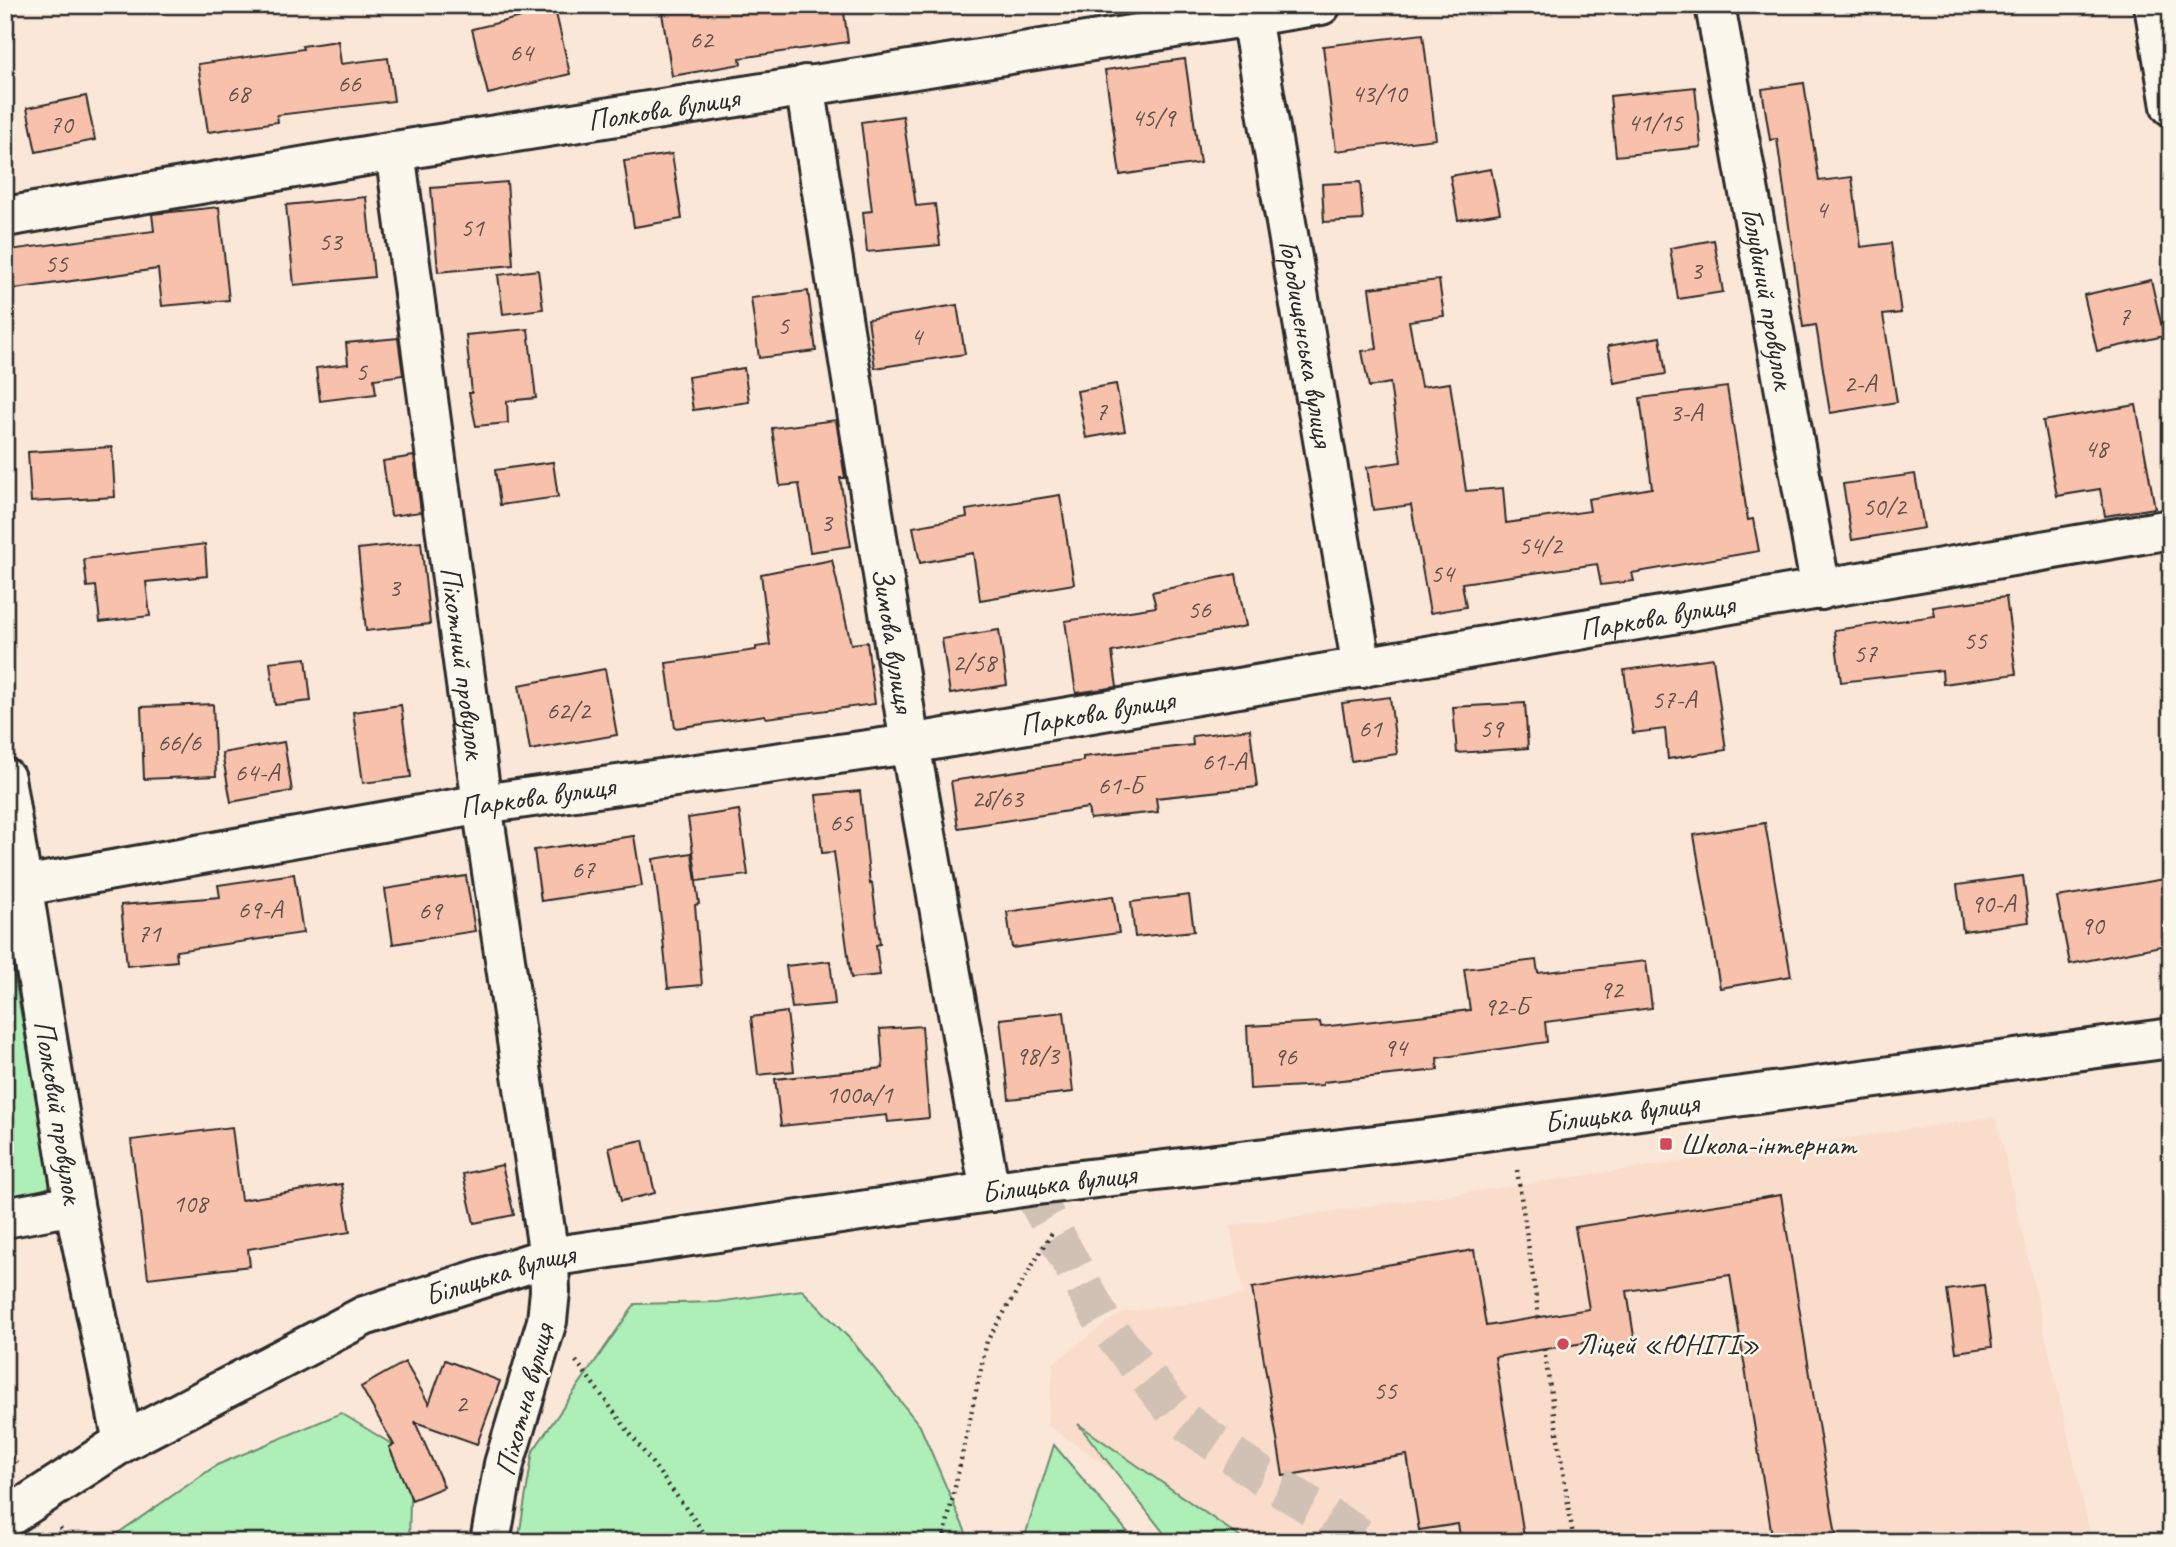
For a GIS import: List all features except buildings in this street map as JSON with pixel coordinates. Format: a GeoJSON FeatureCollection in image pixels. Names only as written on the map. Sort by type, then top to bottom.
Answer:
{"type":"FeatureCollection","features":[{"type":"Feature","properties":{"kind":"street","name":"Полкова вулиця"},"geometry":{"type":"LineString","coordinates":[[5,217],[395,151],[1321,5]]}},
{"type":"Feature","properties":{"kind":"street","name":"Голубиний провулок"},"geometry":{"type":"LineString","coordinates":[[1715,5],[1821,590]]}},
{"type":"Feature","properties":{"kind":"street"},"geometry":{"type":"LineString","coordinates":[[2154,5],[2171,106]]}},
{"type":"Feature","properties":{"kind":"street","name":"Городищенська вулиця"},"geometry":{"type":"LineString","coordinates":[[1251,17],[1362,668]]}},
{"type":"Feature","properties":{"kind":"street","name":"Зимова вулиця"},"geometry":{"type":"LineString","coordinates":[[805,85],[909,744],[990,1192]]}},
{"type":"Feature","properties":{"kind":"street","name":"Піхотний провулок"},"geometry":{"type":"LineString","coordinates":[[395,151],[482,804],[549,1257]]}},
{"type":"Feature","properties":{"kind":"street","name":"Паркова вулиця"},"geometry":{"type":"LineString","coordinates":[[23,886],[482,804],[909,744],[2171,529]]}},
{"type":"Feature","properties":{"kind":"street","name":"Полковий провулок"},"geometry":{"type":"LineString","coordinates":[[5,778],[74,1205],[123,1441]]}},
{"type":"Feature","properties":{"kind":"street","name":"Білицька вулиця"},"geometry":{"type":"LineString","coordinates":[[5,1519],[123,1441],[364,1316],[549,1257],[990,1192],[1426,1139],[2171,1038]]}},
{"type":"Feature","properties":{"kind":"street"},"geometry":{"type":"LineString","coordinates":[[5,1218],[74,1205]]}},
{"type":"Feature","properties":{"kind":"street","name":"Піхотна вулиця"},"geometry":{"type":"LineString","coordinates":[[491,1542],[504,1464],[547,1321],[549,1257]]}},
{"type":"Feature","properties":{"kind":"path"},"geometry":{"type":"LineString","coordinates":[[1517,1170],[1539,1317]]}},
{"type":"Feature","properties":{"kind":"path"},"geometry":{"type":"LineString","coordinates":[[943,1542],[986,1340],[1053,1231]]}},
{"type":"Feature","properties":{"kind":"path"},"geometry":{"type":"LineString","coordinates":[[547,1321],[711,1542]]}},
{"type":"Feature","properties":{"kind":"path"},"geometry":{"type":"LineString","coordinates":[[1544,1349],[1574,1542]]}},
{"type":"Feature","properties":{"kind":"path"},"geometry":{"type":"LineString","coordinates":[[5,1444],[16,1464]]}},
{"type":"Feature","properties":{"kind":"shaded area","name":"Ліцей «ЮНІТІ»"},"geometry":{"type":"Polygon","coordinates":[[[1996,1117],[2092,1542],[1222,1542],[1047,1425],[1054,1363],[1104,1324],[1124,1312],[1244,1295],[1230,1226],[1996,1117]]]}},
{"type":"Feature","properties":{"kind":"green space"},"geometry":{"type":"Polygon","coordinates":[[[5,925],[52,1186],[7,1203],[5,1196],[5,925]]]}},
{"type":"Feature","properties":{"kind":"green space"},"geometry":{"type":"Polygon","coordinates":[[[802,1290],[853,1342],[920,1426],[970,1542],[518,1542],[533,1451],[635,1304],[718,1302],[802,1290]]]}},
{"type":"Feature","properties":{"kind":"green space"},"geometry":{"type":"Polygon","coordinates":[[[341,1413],[411,1456],[409,1542],[105,1542],[217,1465],[341,1413]]]}},
{"type":"Feature","properties":{"kind":"green space"},"geometry":{"type":"Polygon","coordinates":[[[1078,1424],[1247,1542],[1171,1542],[1078,1424]]]}},
{"type":"Feature","properties":{"kind":"green space"},"geometry":{"type":"Polygon","coordinates":[[[1054,1445],[1136,1542],[1023,1542],[1054,1445]]]}},
{"type":"Feature","properties":{"kind":"tunnel"},"geometry":{"type":"LineString","coordinates":[[1029,1186],[1104,1324],[1180,1418],[1259,1474],[1369,1542]]}},
{"type":"Feature","properties":{"kind":"place","name":"Школа-інтернат"},"geometry":{"type":"Point","coordinates":[1666,1144]}},
{"type":"Feature","properties":{"kind":"place","name":"Ліцей «ЮНІТІ»"},"geometry":{"type":"Point","coordinates":[1563,1344]}}]}
